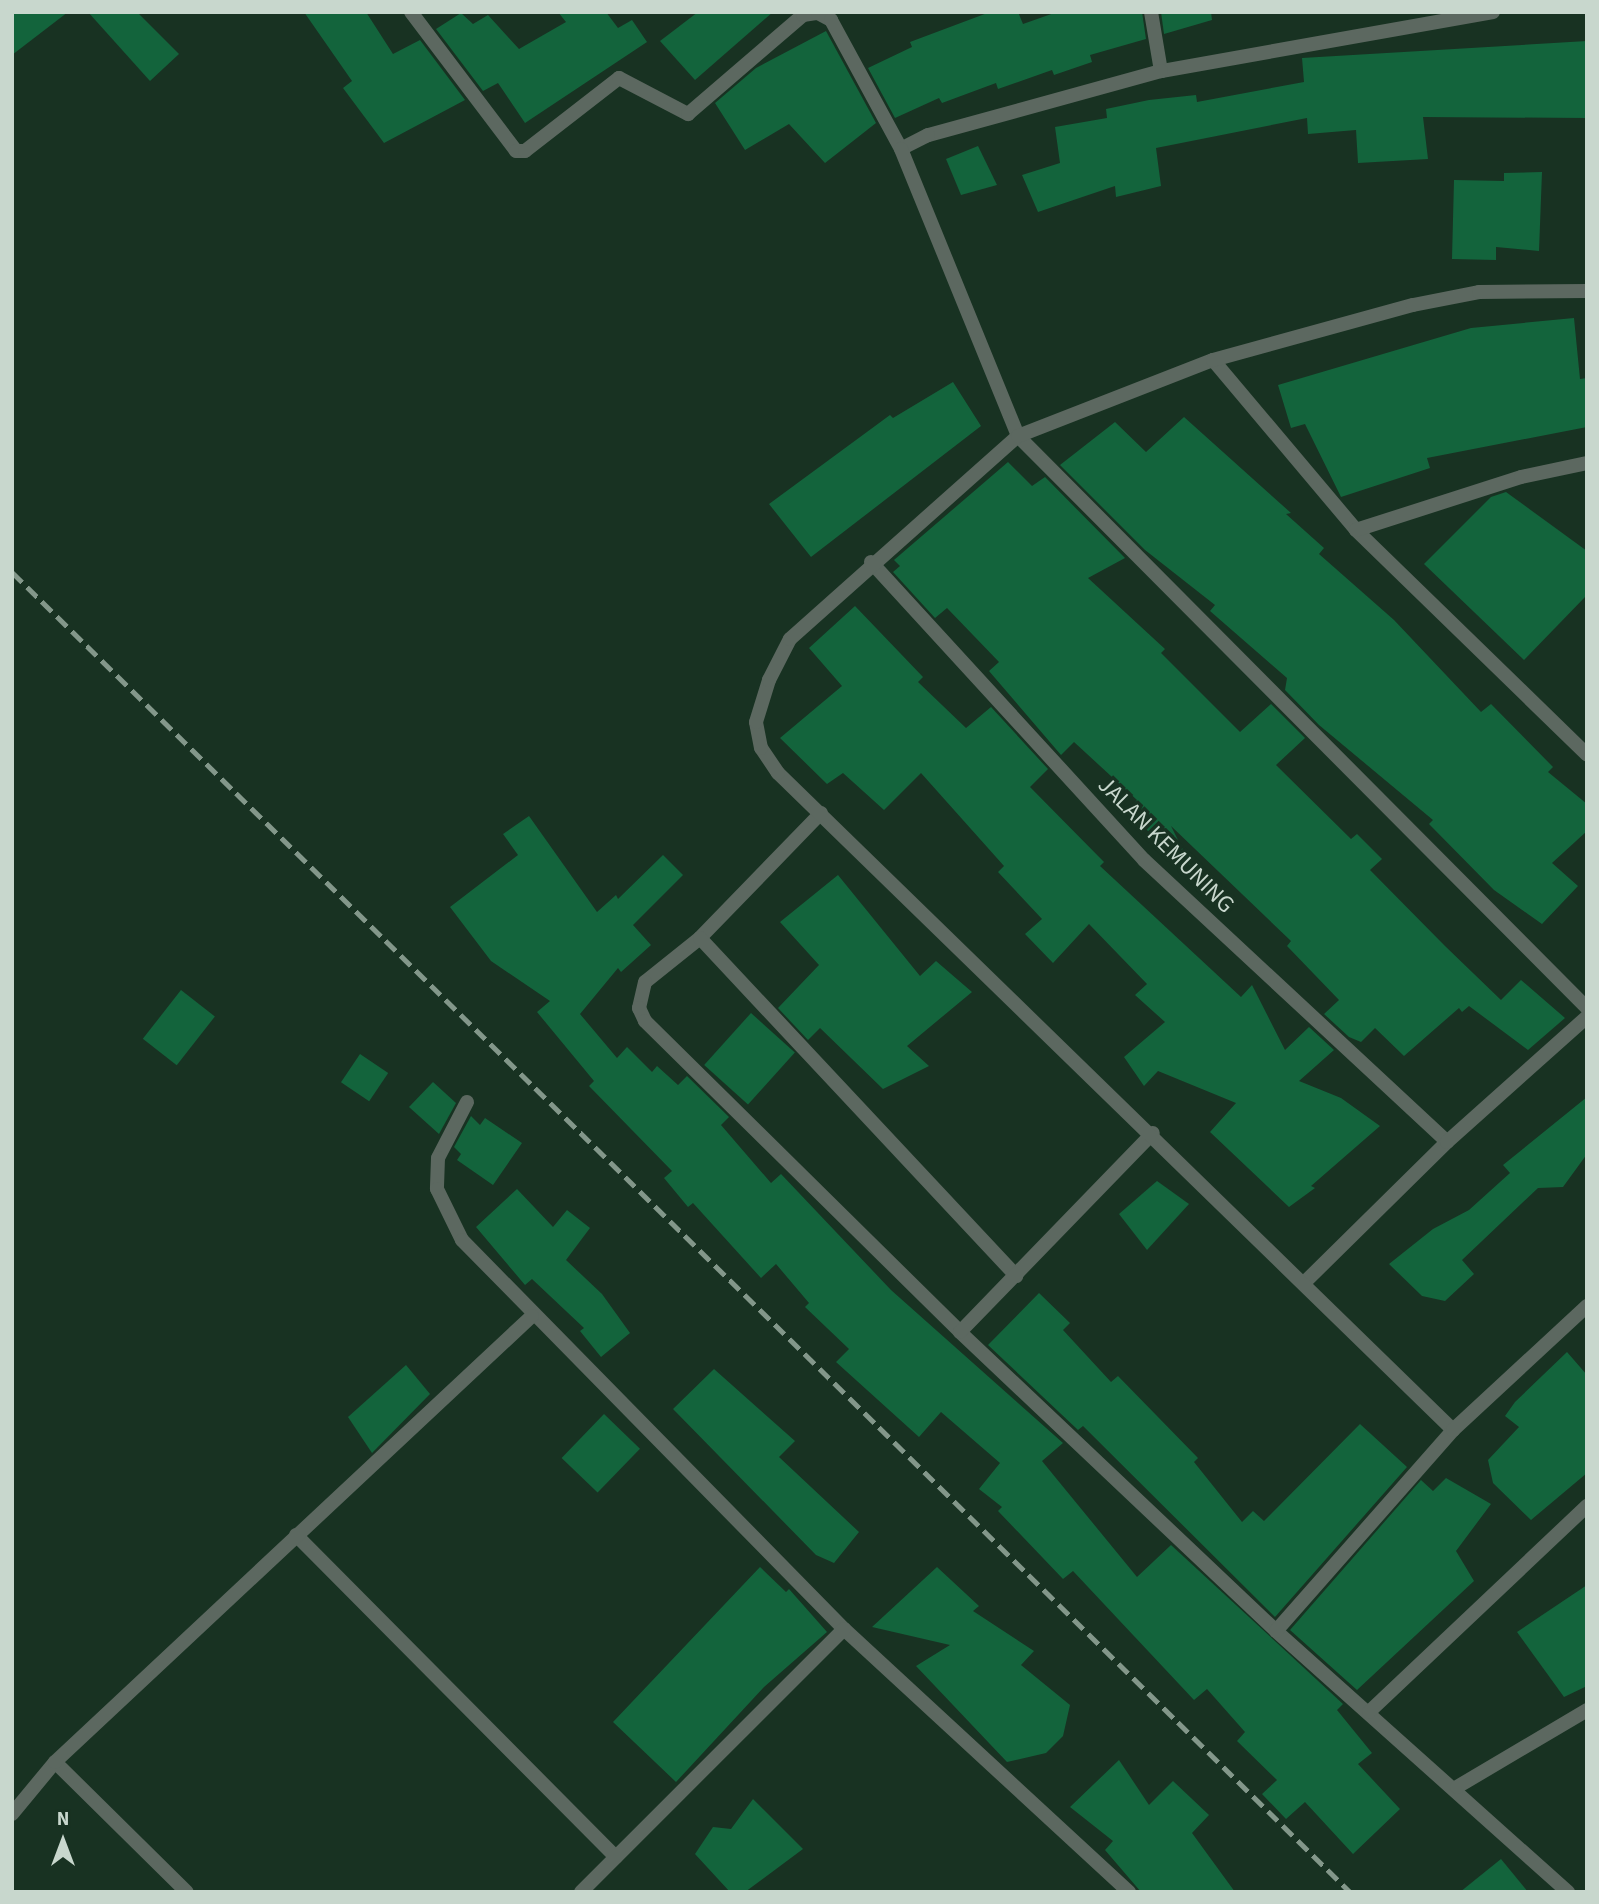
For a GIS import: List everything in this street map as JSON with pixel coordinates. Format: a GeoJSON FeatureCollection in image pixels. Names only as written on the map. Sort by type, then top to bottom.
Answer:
{"type":"FeatureCollection","features":[{"type":"Feature","properties":{"kind":"street"},"geometry":{"type":"LineString","coordinates":[[411,12],[516,151],[525,151],[619,78],[688,114],[803,15],[818,13],[831,20],[901,149],[1018,436],[1587,1008]]}},
{"type":"Feature","properties":{"kind":"street"},"geometry":{"type":"LineString","coordinates":[[1151,12],[1161,71]]}},
{"type":"Feature","properties":{"kind":"street"},"geometry":{"type":"LineString","coordinates":[[901,149],[928,135],[1161,71],[1493,12]]}},
{"type":"Feature","properties":{"kind":"street"},"geometry":{"type":"LineString","coordinates":[[1453,1430],[1306,1281],[778,773],[761,748],[756,722],[769,680],[790,639],[871,562],[1018,436],[1213,360],[1479,292],[1587,291]]}},
{"type":"Feature","properties":{"kind":"street"},"geometry":{"type":"LineString","coordinates":[[1213,360],[1356,530],[1587,755]]}},
{"type":"Feature","properties":{"kind":"street"},"geometry":{"type":"LineString","coordinates":[[1356,530],[1521,477],[1587,463]]}},
{"type":"Feature","properties":{"kind":"street","name":"JALAN KEMUNING"},"geometry":{"type":"LineString","coordinates":[[871,562],[1144,860],[1447,1142]]}},
{"type":"Feature","properties":{"kind":"street"},"geometry":{"type":"LineString","coordinates":[[821,813],[700,938],[645,982],[639,1008],[645,1021],[960,1332],[1276,1631],[1457,1787],[1568,1892]]}},
{"type":"Feature","properties":{"kind":"street"},"geometry":{"type":"LineString","coordinates":[[700,938],[1016,1276]]}},
{"type":"Feature","properties":{"kind":"street"},"geometry":{"type":"LineString","coordinates":[[1306,1281],[1447,1142],[1587,1017]]}},
{"type":"Feature","properties":{"kind":"street"},"geometry":{"type":"LineString","coordinates":[[467,1102],[438,1158],[437,1188],[463,1240],[532,1316],[844,1629],[1129,1892]]}},
{"type":"Feature","properties":{"kind":"street"},"geometry":{"type":"LineString","coordinates":[[960,1332],[1153,1133]]}},
{"type":"Feature","properties":{"kind":"street"},"geometry":{"type":"LineString","coordinates":[[1276,1631],[1453,1430],[1587,1306]]}},
{"type":"Feature","properties":{"kind":"street"},"geometry":{"type":"LineString","coordinates":[[12,1814],[55,1762],[532,1316]]}},
{"type":"Feature","properties":{"kind":"street"},"geometry":{"type":"LineString","coordinates":[[1369,1712],[1587,1506]]}},
{"type":"Feature","properties":{"kind":"street"},"geometry":{"type":"LineString","coordinates":[[296,1535],[616,1857]]}},
{"type":"Feature","properties":{"kind":"street"},"geometry":{"type":"LineString","coordinates":[[581,1892],[844,1629]]}},
{"type":"Feature","properties":{"kind":"street"},"geometry":{"type":"LineString","coordinates":[[1457,1787],[1587,1710]]}},
{"type":"Feature","properties":{"kind":"street"},"geometry":{"type":"LineString","coordinates":[[55,1762],[187,1892]]}},
{"type":"Feature","properties":{"kind":"building"},"geometry":{"type":"Polygon","coordinates":[[[12,12],[68,12],[12,55],[12,12]]]}},
{"type":"Feature","properties":{"kind":"building"},"geometry":{"type":"Polygon","coordinates":[[[88,12],[137,12],[179,54],[150,81],[88,12]]]}},
{"type":"Feature","properties":{"kind":"building"},"geometry":{"type":"Polygon","coordinates":[[[304,12],[366,12],[393,54],[420,40],[465,100],[384,143],[343,88],[352,81],[304,12]]]}},
{"type":"Feature","properties":{"kind":"building"},"geometry":{"type":"Polygon","coordinates":[[[558,12],[606,12],[618,28],[632,20],[647,42],[525,123],[498,83],[483,91],[436,29],[461,13],[473,24],[488,15],[519,49],[566,22],[558,12]]]}},
{"type":"Feature","properties":{"kind":"building"},"geometry":{"type":"Polygon","coordinates":[[[698,12],[773,12],[695,80],[660,41],[698,12]]]}},
{"type":"Feature","properties":{"kind":"building"},"geometry":{"type":"Polygon","coordinates":[[[990,12],[1018,12],[1023,24],[1057,12],[1142,12],[1146,39],[1090,55],[1092,62],[1054,75],[1052,70],[998,89],[996,83],[942,103],[939,98],[895,118],[868,68],[912,47],[910,42],[990,12]]]}},
{"type":"Feature","properties":{"kind":"building"},"geometry":{"type":"Polygon","coordinates":[[[1161,12],[1211,12],[1212,20],[1164,34],[1161,12]]]}},
{"type":"Feature","properties":{"kind":"building"},"geometry":{"type":"Polygon","coordinates":[[[826,31],[876,123],[825,163],[789,124],[745,150],[715,103],[756,68],[826,31]]]}},
{"type":"Feature","properties":{"kind":"building"},"geometry":{"type":"Polygon","coordinates":[[[1587,41],[1587,118],[1423,117],[1428,159],[1358,163],[1356,130],[1308,134],[1307,118],[1156,148],[1161,186],[1116,197],[1115,186],[1038,212],[1022,175],[1060,163],[1055,127],[1107,118],[1106,109],[1149,100],[1196,95],[1197,102],[1304,82],[1302,58],[1587,41]]]}},
{"type":"Feature","properties":{"kind":"building"},"geometry":{"type":"Polygon","coordinates":[[[978,146],[997,185],[961,195],[946,159],[978,146]]]}},
{"type":"Feature","properties":{"kind":"building"},"geometry":{"type":"Polygon","coordinates":[[[1542,172],[1539,251],[1496,247],[1496,260],[1452,259],[1454,180],[1504,181],[1504,173],[1542,172]]]}},
{"type":"Feature","properties":{"kind":"building"},"geometry":{"type":"Polygon","coordinates":[[[1574,318],[1580,379],[1587,378],[1587,427],[1427,458],[1430,468],[1341,497],[1305,424],[1291,428],[1278,385],[1471,328],[1574,318]]]}},
{"type":"Feature","properties":{"kind":"building"},"geometry":{"type":"Polygon","coordinates":[[[953,382],[981,426],[811,557],[769,504],[890,415],[893,418],[953,382]]]}},
{"type":"Feature","properties":{"kind":"building"},"geometry":{"type":"Polygon","coordinates":[[[1184,417],[1291,513],[1286,514],[1324,548],[1319,554],[1394,620],[1481,712],[1491,704],[1553,767],[1548,772],[1587,804],[1587,831],[1552,863],[1578,886],[1542,924],[1494,890],[1429,824],[1433,820],[1319,725],[1285,690],[1287,678],[1210,611],[1215,605],[1145,550],[1060,465],[1115,422],[1146,452],[1184,417]]]}},
{"type":"Feature","properties":{"kind":"building"},"geometry":{"type":"Polygon","coordinates":[[[1008,462],[1032,486],[1045,477],[1125,558],[1088,578],[1165,649],[1161,653],[1240,732],[1271,704],[1305,738],[1276,765],[1351,839],[1357,834],[1382,859],[1370,870],[1445,946],[1501,1000],[1521,980],[1565,1018],[1528,1050],[1469,1006],[1462,1012],[1459,1008],[1404,1056],[1375,1028],[1361,1042],[1349,1037],[1324,1014],[1339,1000],[1287,946],[1291,941],[1171,826],[1191,866],[1126,813],[1137,800],[1074,742],[1061,755],[989,671],[999,662],[947,608],[935,618],[893,572],[900,566],[894,560],[1008,462]]]}},
{"type":"Feature","properties":{"kind":"building"},"geometry":{"type":"Polygon","coordinates":[[[1506,492],[1587,551],[1587,595],[1524,660],[1424,564],[1491,497],[1506,492]]]}},
{"type":"Feature","properties":{"kind":"building"},"geometry":{"type":"Polygon","coordinates":[[[855,606],[923,677],[918,682],[966,728],[991,707],[1048,769],[1030,787],[1104,862],[1100,866],[1241,997],[1252,985],[1285,1050],[1309,1027],[1334,1050],[1299,1081],[1341,1098],[1380,1126],[1311,1186],[1315,1188],[1289,1207],[1210,1132],[1236,1103],[1158,1071],[1144,1086],[1124,1057],[1165,1022],[1135,995],[1147,984],[1089,924],[1053,963],[1025,934],[1042,919],[998,872],[1004,866],[921,773],[884,810],[843,773],[827,784],[780,738],[842,686],[809,648],[855,606]]]}},
{"type":"Feature","properties":{"kind":"building"},"geometry":{"type":"Polygon","coordinates":[[[529,816],[597,912],[616,895],[618,899],[663,855],[683,875],[633,925],[651,945],[621,972],[618,968],[580,1014],[617,1058],[627,1047],[652,1072],[657,1066],[678,1085],[687,1076],[729,1117],[721,1125],[771,1183],[781,1174],[891,1290],[1063,1443],[1042,1461],[1137,1577],[1171,1545],[1343,1704],[1337,1710],[1372,1753],[1358,1764],[1400,1809],[1353,1854],[1305,1802],[1286,1819],[1262,1794],[1277,1780],[1237,1741],[1245,1732],[1207,1689],[1194,1700],[1073,1571],[1063,1579],[998,1511],[1002,1507],[979,1489],[1000,1463],[941,1412],[919,1437],[836,1362],[849,1349],[805,1307],[809,1303],[776,1264],[761,1278],[693,1203],[688,1207],[664,1178],[672,1171],[589,1086],[594,1081],[537,1012],[550,1001],[491,961],[450,907],[518,855],[503,834],[529,816]]]}},
{"type":"Feature","properties":{"kind":"building"},"geometry":{"type":"Polygon","coordinates":[[[838,875],[920,976],[936,961],[972,992],[907,1046],[929,1066],[883,1089],[820,1028],[808,1040],[778,1008],[819,965],[780,922],[838,875]]]}},
{"type":"Feature","properties":{"kind":"building"},"geometry":{"type":"Polygon","coordinates":[[[181,990],[215,1016],[177,1065],[143,1039],[181,990]]]}},
{"type":"Feature","properties":{"kind":"building"},"geometry":{"type":"Polygon","coordinates":[[[751,1013],[795,1052],[748,1104],[704,1065],[751,1013]]]}},
{"type":"Feature","properties":{"kind":"building"},"geometry":{"type":"Polygon","coordinates":[[[360,1054],[388,1073],[369,1101],[341,1082],[360,1054]]]}},
{"type":"Feature","properties":{"kind":"building"},"geometry":{"type":"Polygon","coordinates":[[[433,1082],[456,1103],[439,1134],[409,1107],[433,1082]]]}},
{"type":"Feature","properties":{"kind":"building"},"geometry":{"type":"Polygon","coordinates":[[[1587,1097],[1587,1154],[1563,1187],[1538,1188],[1462,1260],[1474,1274],[1445,1301],[1422,1296],[1389,1264],[1433,1229],[1469,1210],[1510,1173],[1503,1165],[1587,1097]]]}},
{"type":"Feature","properties":{"kind":"building"},"geometry":{"type":"Polygon","coordinates":[[[471,1116],[480,1125],[485,1118],[522,1143],[493,1185],[457,1160],[461,1154],[454,1147],[471,1116]]]}},
{"type":"Feature","properties":{"kind":"building"},"geometry":{"type":"Polygon","coordinates":[[[1157,1181],[1189,1204],[1147,1250],[1119,1214],[1157,1181]]]}},
{"type":"Feature","properties":{"kind":"building"},"geometry":{"type":"Polygon","coordinates":[[[517,1189],[553,1227],[567,1210],[590,1228],[566,1260],[602,1294],[630,1333],[601,1357],[580,1331],[584,1328],[532,1279],[525,1285],[476,1227],[517,1189]]]}},
{"type":"Feature","properties":{"kind":"building"},"geometry":{"type":"Polygon","coordinates":[[[1039,1293],[1070,1323],[1063,1330],[1111,1382],[1118,1376],[1198,1458],[1194,1462],[1242,1522],[1253,1511],[1264,1521],[1360,1424],[1407,1467],[1275,1617],[1083,1426],[1078,1430],[988,1345],[1039,1293]]]}},
{"type":"Feature","properties":{"kind":"building"},"geometry":{"type":"Polygon","coordinates":[[[1567,1352],[1587,1375],[1587,1473],[1531,1520],[1493,1483],[1488,1460],[1519,1427],[1505,1416],[1515,1402],[1567,1352]]]}},
{"type":"Feature","properties":{"kind":"building"},"geometry":{"type":"Polygon","coordinates":[[[406,1365],[430,1394],[372,1453],[348,1417],[406,1365]]]}},
{"type":"Feature","properties":{"kind":"building"},"geometry":{"type":"Polygon","coordinates":[[[714,1369],[795,1441],[779,1457],[859,1532],[834,1563],[816,1555],[673,1409],[714,1369]]]}},
{"type":"Feature","properties":{"kind":"building"},"geometry":{"type":"Polygon","coordinates":[[[604,1414],[640,1449],[598,1493],[562,1458],[604,1414]]]}},
{"type":"Feature","properties":{"kind":"building"},"geometry":{"type":"Polygon","coordinates":[[[1446,1478],[1491,1504],[1456,1551],[1474,1581],[1357,1690],[1290,1630],[1421,1480],[1433,1491],[1446,1478]]]}},
{"type":"Feature","properties":{"kind":"building"},"geometry":{"type":"Polygon","coordinates":[[[760,1567],[786,1592],[789,1589],[827,1632],[764,1687],[676,1782],[613,1722],[760,1567]]]}},
{"type":"Feature","properties":{"kind":"building"},"geometry":{"type":"Polygon","coordinates":[[[937,1567],[979,1606],[973,1611],[1034,1651],[1021,1665],[1070,1705],[1063,1736],[1046,1753],[1007,1762],[916,1666],[950,1645],[872,1627],[937,1567]]]}},
{"type":"Feature","properties":{"kind":"building"},"geometry":{"type":"Polygon","coordinates":[[[1587,1585],[1587,1686],[1564,1697],[1517,1632],[1587,1585]]]}},
{"type":"Feature","properties":{"kind":"building"},"geometry":{"type":"Polygon","coordinates":[[[1119,1760],[1149,1805],[1173,1781],[1209,1815],[1192,1833],[1235,1892],[1141,1892],[1105,1850],[1113,1841],[1070,1807],[1119,1760]]]}},
{"type":"Feature","properties":{"kind":"building"},"geometry":{"type":"Polygon","coordinates":[[[753,1799],[803,1849],[745,1892],[730,1892],[695,1854],[713,1827],[731,1829],[753,1799]]]}},
{"type":"Feature","properties":{"kind":"building"},"geometry":{"type":"Polygon","coordinates":[[[1501,1859],[1528,1892],[1460,1892],[1501,1859]]]}},
{"type":"Feature","properties":{"kind":"railway"},"geometry":{"type":"LineString","coordinates":[[12,572],[1350,1892]]}}]}
